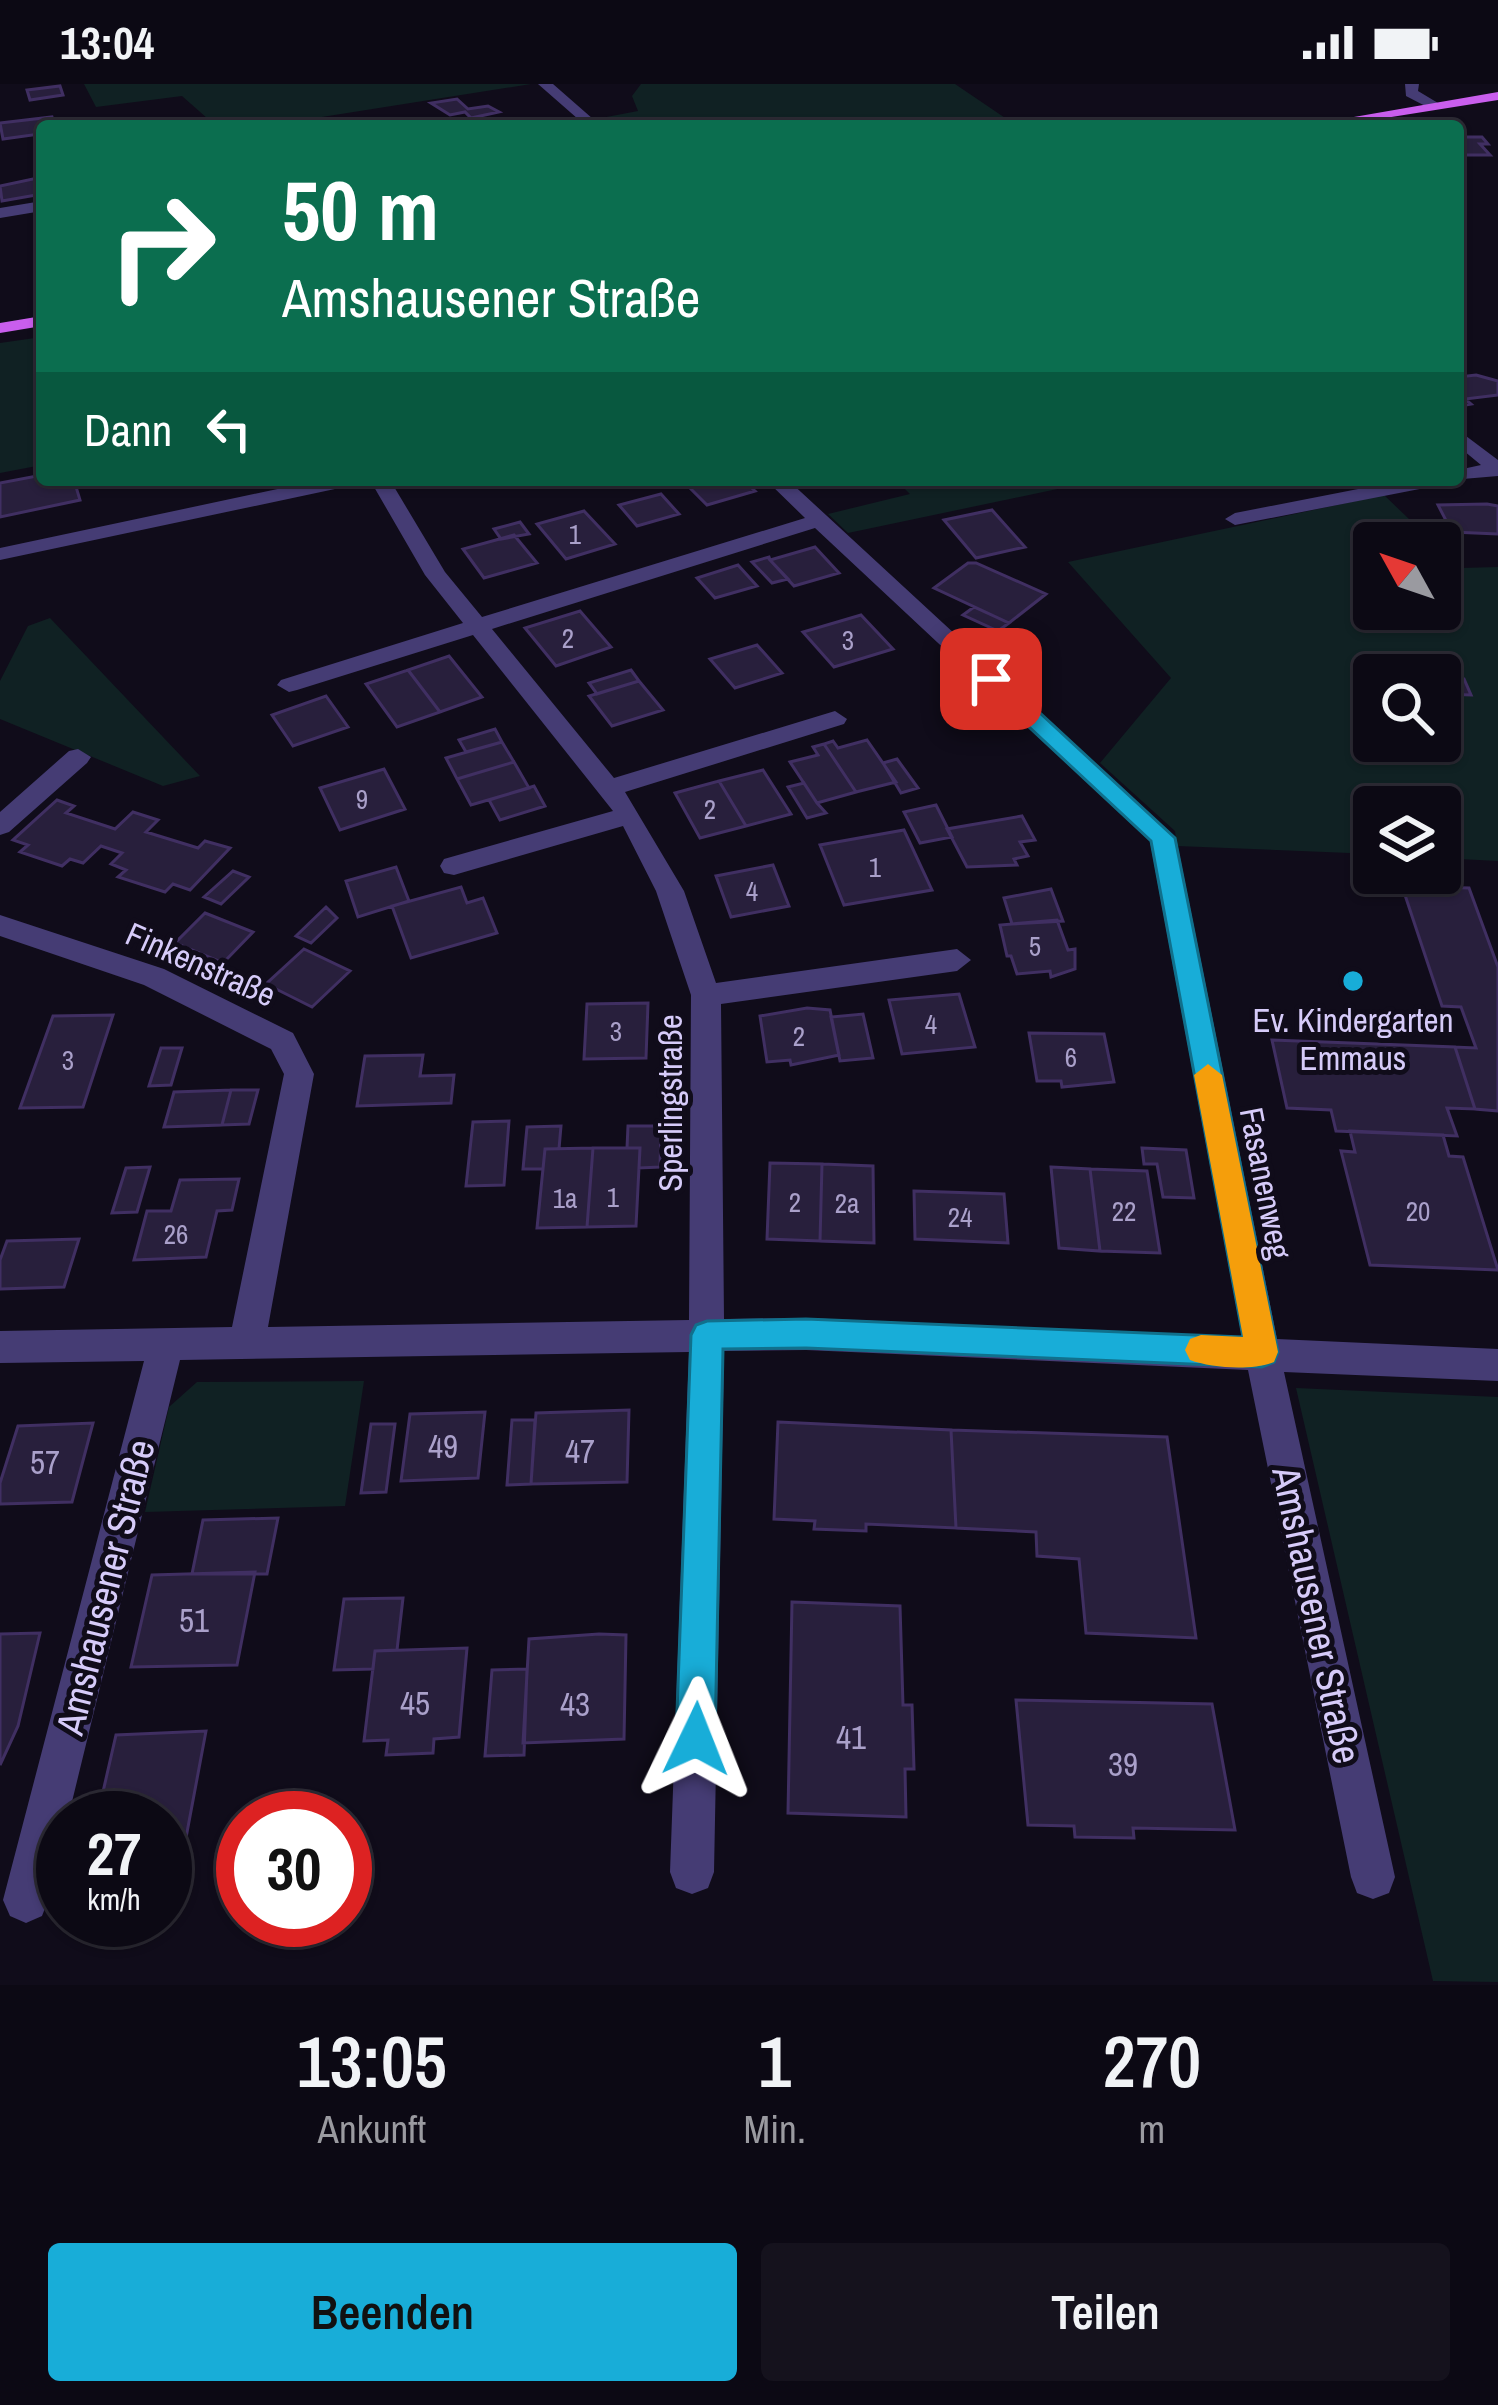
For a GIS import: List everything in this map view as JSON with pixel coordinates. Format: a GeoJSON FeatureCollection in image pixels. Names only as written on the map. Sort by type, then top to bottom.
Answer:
{"type":"FeatureCollection","features":[{"type":"Feature","properties":{"kind":"main road"},"geometry":{"type":"LineString","coordinates":[[1347,120],[1498,96]]}},
{"type":"Feature","properties":{"kind":"main road"},"geometry":{"type":"LineString","coordinates":[[0,328],[36,322]]}},
{"type":"Feature","properties":{"kind":"street"},"geometry":{"type":"LineString","coordinates":[[545,84],[586,120]]}},
{"type":"Feature","properties":{"kind":"street"},"geometry":{"type":"LineString","coordinates":[[1412,84],[1411,93],[1436,106]]}},
{"type":"Feature","properties":{"kind":"street"},"geometry":{"type":"LineString","coordinates":[[0,213],[36,207]]}},
{"type":"Feature","properties":{"kind":"street"},"geometry":{"type":"LineString","coordinates":[[1464,441],[1498,468]]}},
{"type":"Feature","properties":{"kind":"street"},"geometry":{"type":"LineString","coordinates":[[1464,475],[1498,468]]}},
{"type":"Feature","properties":{"kind":"street"},"geometry":{"type":"LineString","coordinates":[[0,554],[321,486]]}},
{"type":"Feature","properties":{"kind":"street","name":"Sperlingstraße"},"geometry":{"type":"LineString","coordinates":[[384,486],[436,575],[630,815],[670,891],[706,995],[707,1335]]}},
{"type":"Feature","properties":{"kind":"street","name":"Fasanenweg"},"geometry":{"type":"LineString","coordinates":[[782,486],[1162,838],[1262,1352]]}},
{"type":"Feature","properties":{"kind":"street"},"geometry":{"type":"LineString","coordinates":[[1235,519],[1404,486]]}},
{"type":"Feature","properties":{"kind":"street"},"geometry":{"type":"LineString","coordinates":[[289,685],[476,623],[819,520]]}},
{"type":"Feature","properties":{"kind":"street"},"geometry":{"type":"LineString","coordinates":[[610,788],[836,719]]}},
{"type":"Feature","properties":{"kind":"street"},"geometry":{"type":"LineString","coordinates":[[0,826],[78,757]]}},
{"type":"Feature","properties":{"kind":"street"},"geometry":{"type":"LineString","coordinates":[[454,866],[630,815]]}},
{"type":"Feature","properties":{"kind":"street","name":"Finkenstraße"},"geometry":{"type":"LineString","coordinates":[[0,925],[154,977],[282,1040],[299,1075],[247,1342]]}},
{"type":"Feature","properties":{"kind":"street"},"geometry":{"type":"LineString","coordinates":[[706,995],[957,960]]}},
{"type":"Feature","properties":{"kind":"street"},"geometry":{"type":"LineString","coordinates":[[0,1347],[806,1334],[1498,1365]]}},
{"type":"Feature","properties":{"kind":"street"},"geometry":{"type":"LineString","coordinates":[[692,1872],[707,1335]]}},
{"type":"Feature","properties":{"kind":"street","name":"Amshausener Straße"},"geometry":{"type":"LineString","coordinates":[[26,1900],[166,1343]]}},
{"type":"Feature","properties":{"kind":"street","name":"Amshausener Straße"},"geometry":{"type":"LineString","coordinates":[[1262,1352],[1372,1877]]}},
{"type":"Feature","properties":{"kind":"shaded area"},"geometry":{"type":"Polygon","coordinates":[[[84,84],[531,84],[303,120],[209,120],[182,96],[96,107],[84,84]]]}},
{"type":"Feature","properties":{"kind":"shaded area"},"geometry":{"type":"Polygon","coordinates":[[[641,84],[955,84],[1008,120],[596,119],[638,111],[632,96],[641,84]]]}},
{"type":"Feature","properties":{"kind":"shaded area"},"geometry":{"type":"Polygon","coordinates":[[[36,338],[36,466],[0,473],[0,343],[36,338]]]}},
{"type":"Feature","properties":{"kind":"shaded area"},"geometry":{"type":"Polygon","coordinates":[[[902,486],[1071,486],[848,533],[828,514],[910,494],[902,486]]]}},
{"type":"Feature","properties":{"kind":"shaded area"},"geometry":{"type":"Polygon","coordinates":[[[1384,495],[1412,522],[1353,522],[1353,630],[1461,630],[1461,568],[1498,567],[1498,861],[1461,859],[1461,786],[1353,786],[1353,853],[1177,846],[1175,831],[1100,763],[1171,678],[1068,562],[1384,495]]]}},
{"type":"Feature","properties":{"kind":"shaded area"},"geometry":{"type":"Polygon","coordinates":[[[50,618],[200,776],[163,786],[0,719],[0,681],[28,626],[50,618]]]}},
{"type":"Feature","properties":{"kind":"shaded area"},"geometry":{"type":"Polygon","coordinates":[[[364,1381],[345,1506],[145,1512],[169,1407],[197,1382],[364,1381]]]}},
{"type":"Feature","properties":{"kind":"shaded area"},"geometry":{"type":"Polygon","coordinates":[[[1296,1388],[1498,1397],[1498,1982],[1433,1981],[1296,1388]]]}},
{"type":"Feature","properties":{"kind":"building"},"geometry":{"type":"Polygon","coordinates":[[[60,86],[63,95],[30,100],[27,90],[60,86]]]}},
{"type":"Feature","properties":{"kind":"building"},"geometry":{"type":"Polygon","coordinates":[[[457,99],[468,109],[488,106],[499,112],[471,118],[465,112],[450,115],[431,103],[457,99]]]}},
{"type":"Feature","properties":{"kind":"building"},"geometry":{"type":"Polygon","coordinates":[[[52,117],[53,120],[36,120],[36,135],[3,139],[0,123],[52,117]]]}},
{"type":"Feature","properties":{"kind":"building"},"geometry":{"type":"Polygon","coordinates":[[[1464,137],[1482,137],[1488,144],[1480,144],[1490,155],[1464,155],[1464,137]]]}},
{"type":"Feature","properties":{"kind":"building"},"geometry":{"type":"Polygon","coordinates":[[[36,178],[36,195],[2,201],[0,186],[36,178]]]}},
{"type":"Feature","properties":{"kind":"building"},"geometry":{"type":"Polygon","coordinates":[[[1464,376],[1498,381],[1498,395],[1465,399],[1471,404],[1464,405],[1464,376]]]}},
{"type":"Feature","properties":{"kind":"building"},"geometry":{"type":"Polygon","coordinates":[[[36,476],[36,486],[76,486],[80,500],[0,517],[0,483],[36,476]]]}},
{"type":"Feature","properties":{"kind":"building"},"geometry":{"type":"Polygon","coordinates":[[[688,486],[750,486],[755,491],[707,505],[688,486]]]}},
{"type":"Feature","properties":{"kind":"building"},"geometry":{"type":"Polygon","coordinates":[[[661,494],[679,514],[637,526],[619,505],[661,494]]]}},
{"type":"Feature","properties":{"kind":"building"},"geometry":{"type":"Polygon","coordinates":[[[1438,505],[1498,506],[1498,534],[1461,532],[1461,522],[1447,522],[1438,505]]]}},
{"type":"Feature","properties":{"kind":"building"},"geometry":{"type":"Polygon","coordinates":[[[992,510],[1025,547],[976,558],[944,520],[992,510]]]}},
{"type":"Feature","properties":{"kind":"building"},"geometry":{"type":"Polygon","coordinates":[[[584,511],[615,544],[566,559],[537,524],[584,511]]]}},
{"type":"Feature","properties":{"kind":"building"},"geometry":{"type":"Polygon","coordinates":[[[520,522],[529,534],[501,539],[494,529],[520,522]]]}},
{"type":"Feature","properties":{"kind":"building"},"geometry":{"type":"Polygon","coordinates":[[[514,535],[537,563],[484,578],[463,549],[514,535]]]}},
{"type":"Feature","properties":{"kind":"building"},"geometry":{"type":"Polygon","coordinates":[[[815,547],[839,573],[794,586],[770,560],[815,547]]]}},
{"type":"Feature","properties":{"kind":"building"},"geometry":{"type":"Polygon","coordinates":[[[769,557],[788,579],[772,583],[752,562],[769,557]]]}},
{"type":"Feature","properties":{"kind":"building"},"geometry":{"type":"Polygon","coordinates":[[[968,563],[1046,594],[1009,623],[934,588],[968,563]]]}},
{"type":"Feature","properties":{"kind":"building"},"geometry":{"type":"Polygon","coordinates":[[[738,565],[757,586],[715,598],[697,578],[738,565]]]}},
{"type":"Feature","properties":{"kind":"building"},"geometry":{"type":"Polygon","coordinates":[[[974,607],[1009,623],[998,631],[963,615],[974,607]]]}},
{"type":"Feature","properties":{"kind":"building"},"geometry":{"type":"Polygon","coordinates":[[[580,611],[611,647],[556,666],[525,628],[580,611]]]}},
{"type":"Feature","properties":{"kind":"building"},"geometry":{"type":"Polygon","coordinates":[[[861,615],[893,649],[834,667],[803,632],[861,615]]]}},
{"type":"Feature","properties":{"kind":"building"},"geometry":{"type":"Polygon","coordinates":[[[757,645],[782,673],[735,688],[710,659],[757,645]]]}},
{"type":"Feature","properties":{"kind":"building"},"geometry":{"type":"Polygon","coordinates":[[[449,656],[482,697],[440,712],[408,670],[449,656]]]}},
{"type":"Feature","properties":{"kind":"building"},"geometry":{"type":"Polygon","coordinates":[[[408,670],[440,712],[397,727],[366,684],[408,670]]]}},
{"type":"Feature","properties":{"kind":"building"},"geometry":{"type":"Polygon","coordinates":[[[631,670],[639,681],[597,694],[589,683],[631,670]]]}},
{"type":"Feature","properties":{"kind":"building"},"geometry":{"type":"Polygon","coordinates":[[[1461,679],[1464,679],[1471,695],[1461,695],[1461,679]]]}},
{"type":"Feature","properties":{"kind":"building"},"geometry":{"type":"Polygon","coordinates":[[[639,681],[663,710],[612,726],[589,696],[639,681]]]}},
{"type":"Feature","properties":{"kind":"building"},"geometry":{"type":"Polygon","coordinates":[[[326,696],[348,727],[293,746],[272,715],[326,696]]]}},
{"type":"Feature","properties":{"kind":"building"},"geometry":{"type":"Polygon","coordinates":[[[495,729],[502,742],[466,752],[459,740],[495,729]]]}},
{"type":"Feature","properties":{"kind":"building"},"geometry":{"type":"Polygon","coordinates":[[[867,740],[896,782],[856,792],[824,744],[833,741],[838,748],[867,740]]]}},
{"type":"Feature","properties":{"kind":"building"},"geometry":{"type":"Polygon","coordinates":[[[502,742],[514,762],[457,779],[446,758],[502,742]]]}},
{"type":"Feature","properties":{"kind":"building"},"geometry":{"type":"Polygon","coordinates":[[[824,744],[856,792],[817,803],[790,762],[818,755],[813,747],[824,744]]]}},
{"type":"Feature","properties":{"kind":"building"},"geometry":{"type":"Polygon","coordinates":[[[897,759],[918,788],[901,793],[883,763],[897,759]]]}},
{"type":"Feature","properties":{"kind":"building"},"geometry":{"type":"Polygon","coordinates":[[[514,762],[529,788],[471,805],[457,779],[514,762]]]}},
{"type":"Feature","properties":{"kind":"building"},"geometry":{"type":"Polygon","coordinates":[[[384,769],[405,809],[340,830],[320,788],[384,769]]]}},
{"type":"Feature","properties":{"kind":"building"},"geometry":{"type":"Polygon","coordinates":[[[763,770],[791,814],[746,826],[719,781],[763,770]]]}},
{"type":"Feature","properties":{"kind":"building"},"geometry":{"type":"Polygon","coordinates":[[[719,781],[746,826],[700,838],[675,793],[719,781]]]}},
{"type":"Feature","properties":{"kind":"building"},"geometry":{"type":"Polygon","coordinates":[[[804,783],[826,813],[807,818],[788,787],[804,783]]]}},
{"type":"Feature","properties":{"kind":"building"},"geometry":{"type":"Polygon","coordinates":[[[534,786],[545,806],[500,820],[489,800],[534,786]]]}},
{"type":"Feature","properties":{"kind":"building"},"geometry":{"type":"Polygon","coordinates":[[[57,800],[74,806],[66,813],[115,829],[133,812],[158,820],[146,832],[198,848],[205,841],[230,848],[190,890],[173,884],[165,892],[118,877],[126,870],[111,864],[122,853],[101,846],[83,863],[70,859],[62,866],[20,852],[28,845],[13,840],[57,800]]]}},
{"type":"Feature","properties":{"kind":"building"},"geometry":{"type":"Polygon","coordinates":[[[936,805],[952,837],[920,843],[904,812],[936,805]]]}},
{"type":"Feature","properties":{"kind":"building"},"geometry":{"type":"Polygon","coordinates":[[[1022,816],[1035,840],[1020,842],[1028,856],[1014,859],[1017,865],[967,867],[947,829],[1022,816]]]}},
{"type":"Feature","properties":{"kind":"building"},"geometry":{"type":"Polygon","coordinates":[[[904,830],[932,890],[844,905],[820,845],[904,830]]]}},
{"type":"Feature","properties":{"kind":"building"},"geometry":{"type":"Polygon","coordinates":[[[773,865],[789,906],[731,917],[716,876],[773,865]]]}},
{"type":"Feature","properties":{"kind":"building"},"geometry":{"type":"Polygon","coordinates":[[[396,867],[409,901],[358,917],[346,881],[396,867]]]}},
{"type":"Feature","properties":{"kind":"building"},"geometry":{"type":"Polygon","coordinates":[[[233,871],[249,877],[221,904],[204,897],[233,871]]]}},
{"type":"Feature","properties":{"kind":"building"},"geometry":{"type":"Polygon","coordinates":[[[461,887],[467,903],[483,898],[497,933],[411,958],[392,906],[461,887]]]}},
{"type":"Feature","properties":{"kind":"building"},"geometry":{"type":"Polygon","coordinates":[[[1461,888],[1469,888],[1498,967],[1498,1111],[1475,1109],[1455,1047],[1476,1048],[1461,1007],[1442,1006],[1405,894],[1461,894],[1461,888]]]}},
{"type":"Feature","properties":{"kind":"building"},"geometry":{"type":"Polygon","coordinates":[[[1051,889],[1063,921],[1012,924],[1004,898],[1051,889]]]}},
{"type":"Feature","properties":{"kind":"building"},"geometry":{"type":"Polygon","coordinates":[[[326,907],[337,918],[311,943],[296,936],[326,907]]]}},
{"type":"Feature","properties":{"kind":"building"},"geometry":{"type":"Polygon","coordinates":[[[205,913],[253,932],[223,963],[175,943],[205,913]]]}},
{"type":"Feature","properties":{"kind":"building"},"geometry":{"type":"Polygon","coordinates":[[[1057,920],[1068,950],[1075,949],[1075,969],[1051,977],[1050,971],[1017,974],[1000,925],[1057,920]]]}},
{"type":"Feature","properties":{"kind":"building"},"geometry":{"type":"Polygon","coordinates":[[[304,949],[350,971],[312,1007],[266,984],[304,949]]]}},
{"type":"Feature","properties":{"kind":"building"},"geometry":{"type":"Polygon","coordinates":[[[959,994],[975,1047],[902,1054],[889,1000],[959,994]]]}},
{"type":"Feature","properties":{"kind":"building"},"geometry":{"type":"Polygon","coordinates":[[[648,1003],[646,1058],[584,1059],[587,1004],[648,1003]]]}},
{"type":"Feature","properties":{"kind":"building"},"geometry":{"type":"Polygon","coordinates":[[[807,1008],[830,1010],[839,1055],[791,1065],[790,1060],[767,1062],[760,1016],[807,1008]]]}},
{"type":"Feature","properties":{"kind":"building"},"geometry":{"type":"Polygon","coordinates":[[[863,1014],[873,1058],[840,1061],[831,1017],[863,1014]]]}},
{"type":"Feature","properties":{"kind":"building"},"geometry":{"type":"Polygon","coordinates":[[[113,1015],[83,1107],[20,1108],[53,1016],[113,1015]]]}},
{"type":"Feature","properties":{"kind":"building"},"geometry":{"type":"Polygon","coordinates":[[[1029,1033],[1104,1034],[1114,1082],[1062,1087],[1061,1081],[1037,1081],[1029,1033]]]}},
{"type":"Feature","properties":{"kind":"building"},"geometry":{"type":"Polygon","coordinates":[[[1272,1040],[1455,1047],[1475,1109],[1447,1108],[1457,1136],[1336,1131],[1331,1110],[1287,1108],[1272,1040]]]}},
{"type":"Feature","properties":{"kind":"building"},"geometry":{"type":"Polygon","coordinates":[[[161,1048],[182,1048],[171,1085],[149,1086],[161,1048]]]}},
{"type":"Feature","properties":{"kind":"building"},"geometry":{"type":"Polygon","coordinates":[[[423,1055],[420,1076],[454,1075],[451,1103],[357,1106],[365,1056],[423,1055]]]}},
{"type":"Feature","properties":{"kind":"building"},"geometry":{"type":"Polygon","coordinates":[[[231,1090],[258,1090],[249,1124],[222,1125],[231,1090]]]}},
{"type":"Feature","properties":{"kind":"building"},"geometry":{"type":"Polygon","coordinates":[[[231,1090],[222,1125],[164,1127],[174,1092],[231,1090]]]}},
{"type":"Feature","properties":{"kind":"building"},"geometry":{"type":"Polygon","coordinates":[[[509,1121],[504,1185],[466,1186],[473,1122],[509,1121]]]}},
{"type":"Feature","properties":{"kind":"building"},"geometry":{"type":"Polygon","coordinates":[[[561,1126],[559,1149],[545,1149],[543,1169],[523,1169],[527,1127],[561,1126]]]}},
{"type":"Feature","properties":{"kind":"building"},"geometry":{"type":"Polygon","coordinates":[[[628,1126],[661,1126],[660,1167],[639,1168],[640,1148],[627,1148],[628,1126]]]}},
{"type":"Feature","properties":{"kind":"building"},"geometry":{"type":"Polygon","coordinates":[[[1350,1131],[1443,1135],[1449,1156],[1463,1157],[1498,1270],[1370,1265],[1341,1151],[1355,1152],[1350,1131]]]}},
{"type":"Feature","properties":{"kind":"building"},"geometry":{"type":"Polygon","coordinates":[[[593,1148],[587,1227],[537,1228],[545,1149],[593,1148]]]}},
{"type":"Feature","properties":{"kind":"building"},"geometry":{"type":"Polygon","coordinates":[[[593,1148],[640,1148],[636,1226],[587,1227],[593,1148]]]}},
{"type":"Feature","properties":{"kind":"building"},"geometry":{"type":"Polygon","coordinates":[[[1142,1148],[1186,1150],[1194,1198],[1163,1197],[1157,1164],[1144,1164],[1142,1148]]]}},
{"type":"Feature","properties":{"kind":"building"},"geometry":{"type":"Polygon","coordinates":[[[770,1163],[822,1164],[820,1241],[767,1239],[770,1163]]]}},
{"type":"Feature","properties":{"kind":"building"},"geometry":{"type":"Polygon","coordinates":[[[822,1164],[873,1166],[874,1243],[820,1241],[822,1164]]]}},
{"type":"Feature","properties":{"kind":"building"},"geometry":{"type":"Polygon","coordinates":[[[150,1167],[137,1212],[112,1213],[126,1168],[150,1167]]]}},
{"type":"Feature","properties":{"kind":"building"},"geometry":{"type":"Polygon","coordinates":[[[1051,1167],[1090,1169],[1100,1251],[1059,1248],[1051,1167]]]}},
{"type":"Feature","properties":{"kind":"building"},"geometry":{"type":"Polygon","coordinates":[[[1090,1169],[1147,1171],[1160,1253],[1100,1251],[1090,1169]]]}},
{"type":"Feature","properties":{"kind":"building"},"geometry":{"type":"Polygon","coordinates":[[[239,1179],[232,1210],[217,1211],[206,1257],[134,1260],[147,1211],[171,1211],[180,1180],[239,1179]]]}},
{"type":"Feature","properties":{"kind":"building"},"geometry":{"type":"Polygon","coordinates":[[[914,1191],[1004,1194],[1008,1243],[915,1239],[914,1191]]]}},
{"type":"Feature","properties":{"kind":"building"},"geometry":{"type":"Polygon","coordinates":[[[79,1239],[64,1287],[0,1289],[0,1260],[7,1241],[79,1239]]]}},
{"type":"Feature","properties":{"kind":"building"},"geometry":{"type":"Polygon","coordinates":[[[629,1410],[627,1482],[531,1484],[536,1413],[629,1410]]]}},
{"type":"Feature","properties":{"kind":"building"},"geometry":{"type":"Polygon","coordinates":[[[485,1412],[478,1478],[401,1481],[410,1414],[485,1412]]]}},
{"type":"Feature","properties":{"kind":"building"},"geometry":{"type":"Polygon","coordinates":[[[512,1420],[535,1420],[531,1484],[507,1485],[512,1420]]]}},
{"type":"Feature","properties":{"kind":"building"},"geometry":{"type":"Polygon","coordinates":[[[778,1422],[951,1430],[956,1528],[866,1524],[866,1531],[814,1529],[815,1521],[774,1519],[778,1422]]]}},
{"type":"Feature","properties":{"kind":"building"},"geometry":{"type":"Polygon","coordinates":[[[93,1423],[72,1502],[0,1504],[0,1483],[18,1426],[93,1423]]]}},
{"type":"Feature","properties":{"kind":"building"},"geometry":{"type":"Polygon","coordinates":[[[371,1424],[395,1424],[386,1492],[361,1493],[371,1424]]]}},
{"type":"Feature","properties":{"kind":"building"},"geometry":{"type":"Polygon","coordinates":[[[951,1430],[1167,1437],[1196,1638],[1086,1633],[1079,1559],[1037,1556],[1036,1532],[956,1528],[951,1430]]]}},
{"type":"Feature","properties":{"kind":"building"},"geometry":{"type":"Polygon","coordinates":[[[278,1518],[267,1574],[192,1574],[203,1520],[278,1518]]]}},
{"type":"Feature","properties":{"kind":"building"},"geometry":{"type":"Polygon","coordinates":[[[255,1572],[237,1665],[131,1667],[152,1575],[255,1572]]]}},
{"type":"Feature","properties":{"kind":"building"},"geometry":{"type":"Polygon","coordinates":[[[403,1598],[397,1650],[375,1651],[373,1669],[334,1670],[344,1599],[403,1598]]]}},
{"type":"Feature","properties":{"kind":"building"},"geometry":{"type":"Polygon","coordinates":[[[792,1602],[900,1606],[903,1705],[912,1705],[914,1769],[905,1769],[906,1817],[788,1813],[792,1602]]]}},
{"type":"Feature","properties":{"kind":"building"},"geometry":{"type":"Polygon","coordinates":[[[40,1633],[18,1726],[0,1765],[0,1634],[40,1633]]]}},
{"type":"Feature","properties":{"kind":"building"},"geometry":{"type":"Polygon","coordinates":[[[626,1635],[624,1739],[523,1743],[529,1639],[626,1635]]]}},
{"type":"Feature","properties":{"kind":"building"},"geometry":{"type":"Polygon","coordinates":[[[467,1648],[459,1737],[434,1739],[433,1753],[386,1755],[388,1740],[364,1741],[375,1651],[467,1648]]]}},
{"type":"Feature","properties":{"kind":"building"},"geometry":{"type":"Polygon","coordinates":[[[527,1669],[524,1755],[485,1756],[492,1670],[527,1669]]]}},
{"type":"Feature","properties":{"kind":"building"},"geometry":{"type":"Polygon","coordinates":[[[1016,1700],[1212,1704],[1235,1830],[1133,1828],[1134,1838],[1075,1837],[1074,1826],[1028,1825],[1016,1700]]]}},
{"type":"Feature","properties":{"kind":"building"},"geometry":{"type":"Polygon","coordinates":[[[206,1731],[192,1806],[192,1791],[103,1791],[116,1735],[206,1731]]]}},
{"type":"Feature","properties":{"kind":"slow traffic"},"geometry":{"type":"LineString","coordinates":[[1201,1350],[1262,1352],[1208,1075]]}},
{"type":"Feature","properties":{"kind":"place","name":"Ev. Kindergarten Emmaus"},"geometry":{"type":"Point","coordinates":[1353,981]}},
{"type":"Feature","properties":{"kind":"route"},"geometry":{"type":"LineString","coordinates":[[696,1739],[707,1335],[806,1334],[1262,1352],[1162,838],[991,679]]}}]}
